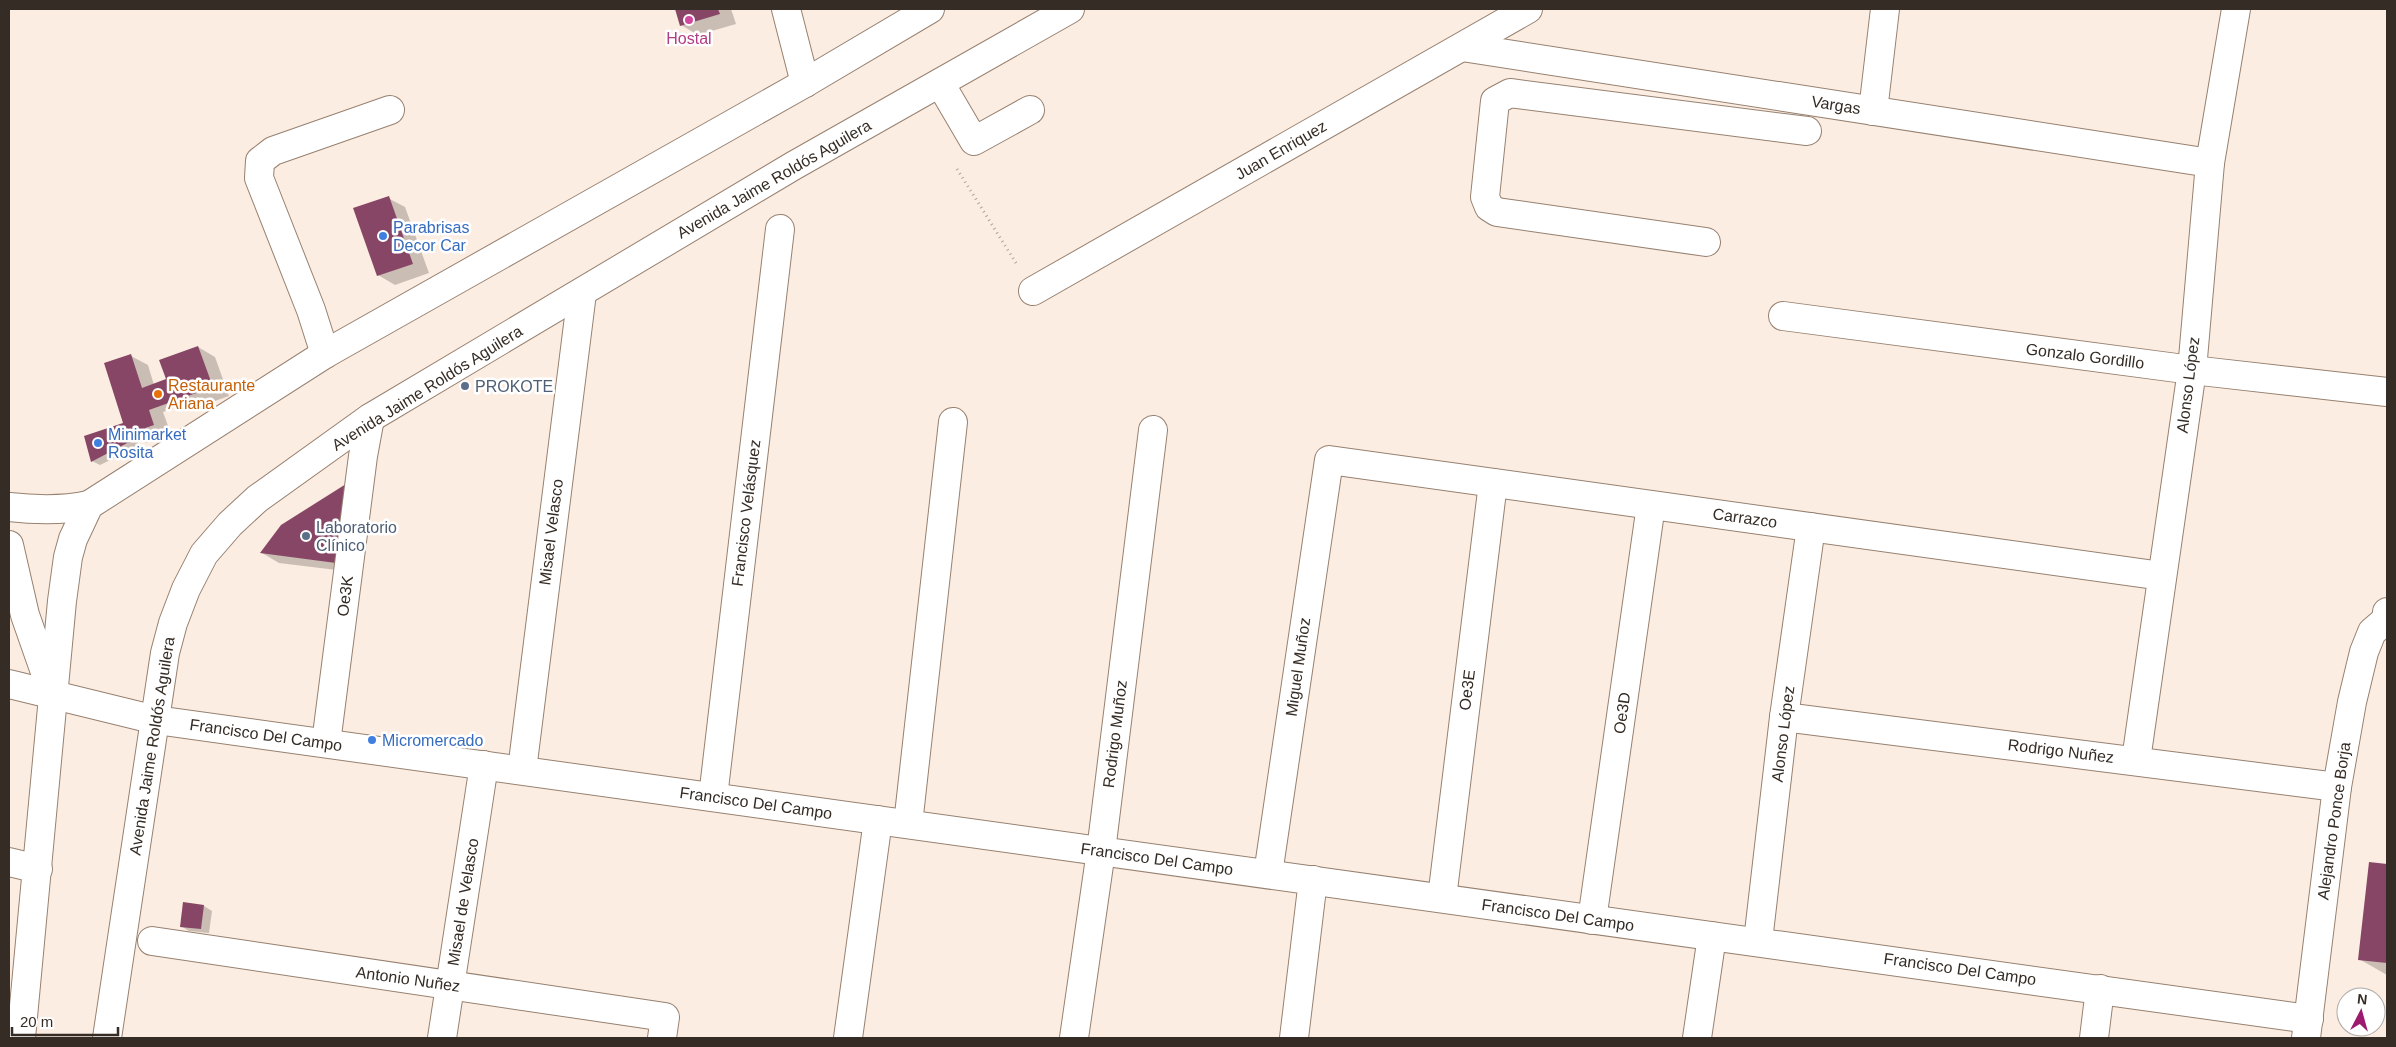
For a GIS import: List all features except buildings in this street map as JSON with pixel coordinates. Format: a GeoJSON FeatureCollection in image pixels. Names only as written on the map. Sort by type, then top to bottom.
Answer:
{"type":"FeatureCollection","features":[{"type":"Feature","properties":{"kind":"street"},"geometry":{"type":"LineString","coordinates":[[786,9],[805,83]]}},
{"type":"Feature","properties":{"kind":"street"},"geometry":{"type":"LineString","coordinates":[[9,507],[48,510],[71,509],[89,505],[325,354],[805,83],[930,9]]}},
{"type":"Feature","properties":{"kind":"street","name":"Avenida Jaime Roldós Aguilera"},"geometry":{"type":"LineString","coordinates":[[106,1038],[165,653],[173,623],[186,589],[204,554],[230,524],[257,499],[370,418],[793,166],[1070,9]]}},
{"type":"Feature","properties":{"kind":"street","name":"Juan Enriquez"},"geometry":{"type":"LineString","coordinates":[[1033,291],[1528,9]]}},
{"type":"Feature","properties":{"kind":"street"},"geometry":{"type":"LineString","coordinates":[[1873,111],[1885,9]]}},
{"type":"Feature","properties":{"kind":"street","name":"Alonso López"},"geometry":{"type":"LineString","coordinates":[[2136,760],[2192,370],[2210,163],[2236,9]]}},
{"type":"Feature","properties":{"kind":"street","name":"Vargas"},"geometry":{"type":"LineString","coordinates":[[1462,47],[2210,163]]}},
{"type":"Feature","properties":{"kind":"street"},"geometry":{"type":"LineString","coordinates":[[940,83],[974,142],[1030,110]]}},
{"type":"Feature","properties":{"kind":"street"},"geometry":{"type":"LineString","coordinates":[[1706,242],[1497,212],[1489,207],[1485,197],[1495,101],[1510,93],[1807,131]]}},
{"type":"Feature","properties":{"kind":"street"},"geometry":{"type":"LineString","coordinates":[[325,354],[311,310],[258,178],[260,161],[273,151],[390,110]]}},
{"type":"Feature","properties":{"kind":"street","name":"Francisco Velásquez"},"geometry":{"type":"LineString","coordinates":[[712,797],[780,229]]}},
{"type":"Feature","properties":{"kind":"street","name":"Misael Velasco"},"geometry":{"type":"LineString","coordinates":[[522,770],[582,293]]}},
{"type":"Feature","properties":{"kind":"street","name":"Gonzalo Gordillo"},"geometry":{"type":"LineString","coordinates":[[1783,316],[2192,370],[2387,392]]}},
{"type":"Feature","properties":{"kind":"street","name":"Oe3K"},"geometry":{"type":"LineString","coordinates":[[326,743],[363,456],[370,418]]}},
{"type":"Feature","properties":{"kind":"street"},"geometry":{"type":"LineString","coordinates":[[908,824],[953,422]]}},
{"type":"Feature","properties":{"kind":"street","name":"Rodrigo Muñoz"},"geometry":{"type":"LineString","coordinates":[[1074,1038],[1100,851],[1153,430]]}},
{"type":"Feature","properties":{"kind":"street","name":"Carrazco"},"geometry":{"type":"LineString","coordinates":[[1328,460],[2162,576]]}},
{"type":"Feature","properties":{"kind":"street","name":"Miguel Muñoz"},"geometry":{"type":"LineString","coordinates":[[1268,874],[1328,460]]}},
{"type":"Feature","properties":{"kind":"street","name":"Oe3E"},"geometry":{"type":"LineString","coordinates":[[1442,898],[1493,483]]}},
{"type":"Feature","properties":{"kind":"street"},"geometry":{"type":"LineString","coordinates":[[21,1038],[19,939],[38,869],[53,694],[68,557],[73,539],[89,505]]}},
{"type":"Feature","properties":{"kind":"street","name":"Oe3D"},"geometry":{"type":"LineString","coordinates":[[1592,920],[1651,505]]}},
{"type":"Feature","properties":{"kind":"street","name":"Alonso López"},"geometry":{"type":"LineString","coordinates":[[1758,940],[1784,717],[1811,527]]}},
{"type":"Feature","properties":{"kind":"street"},"geometry":{"type":"LineString","coordinates":[[9,545],[25,615],[53,694]]}},
{"type":"Feature","properties":{"kind":"street","name":"Alejandro Ponce Borja"},"geometry":{"type":"LineString","coordinates":[[2307,1028],[2337,787],[2352,702],[2364,652],[2372,632],[2387,618]]}},
{"type":"Feature","properties":{"kind":"street","name":"Francisco Del Campo"},"geometry":{"type":"LineString","coordinates":[[9,684],[156,720],[1592,920],[1712,936],[1758,940],[2100,990],[2307,1028]]}},
{"type":"Feature","properties":{"kind":"street","name":"Rodrigo Nuñez"},"geometry":{"type":"LineString","coordinates":[[1784,717],[2136,760],[2337,787]]}},
{"type":"Feature","properties":{"kind":"street","name":"Misael de Velasco"},"geometry":{"type":"LineString","coordinates":[[442,1038],[484,765]]}},
{"type":"Feature","properties":{"kind":"street"},"geometry":{"type":"LineString","coordinates":[[848,1038],[878,820]]}},
{"type":"Feature","properties":{"kind":"street"},"geometry":{"type":"LineString","coordinates":[[9,862],[38,869]]}},
{"type":"Feature","properties":{"kind":"street"},"geometry":{"type":"LineString","coordinates":[[1294,1038],[1313,880]]}},
{"type":"Feature","properties":{"kind":"street"},"geometry":{"type":"LineString","coordinates":[[1697,1038],[1712,936]]}},
{"type":"Feature","properties":{"kind":"street","name":"Antonio Nuñez"},"geometry":{"type":"LineString","coordinates":[[152,941],[450,985],[664,1027]]}},
{"type":"Feature","properties":{"kind":"street"},"geometry":{"type":"LineString","coordinates":[[2094,1038],[2100,990]]}},
{"type":"Feature","properties":{"kind":"path"},"geometry":{"type":"LineString","coordinates":[[955,165],[1033,291]]}},
{"type":"Feature","properties":{"kind":"place","name":"Hostal"},"geometry":{"type":"Point","coordinates":[689,20]}},
{"type":"Feature","properties":{"kind":"place","name":"Parabrisas Decor Car"},"geometry":{"type":"Point","coordinates":[383,236]}},
{"type":"Feature","properties":{"kind":"place","name":"PROKOTE"},"geometry":{"type":"Point","coordinates":[465,386]}},
{"type":"Feature","properties":{"kind":"place","name":"Restaurante Ariana"},"geometry":{"type":"Point","coordinates":[158,394]}},
{"type":"Feature","properties":{"kind":"place","name":"Minimarket Rosita"},"geometry":{"type":"Point","coordinates":[98,443]}},
{"type":"Feature","properties":{"kind":"place","name":"Laboratorio Clínico"},"geometry":{"type":"Point","coordinates":[306,536]}},
{"type":"Feature","properties":{"kind":"place","name":"Micromercado"},"geometry":{"type":"Point","coordinates":[372,740]}}]}
